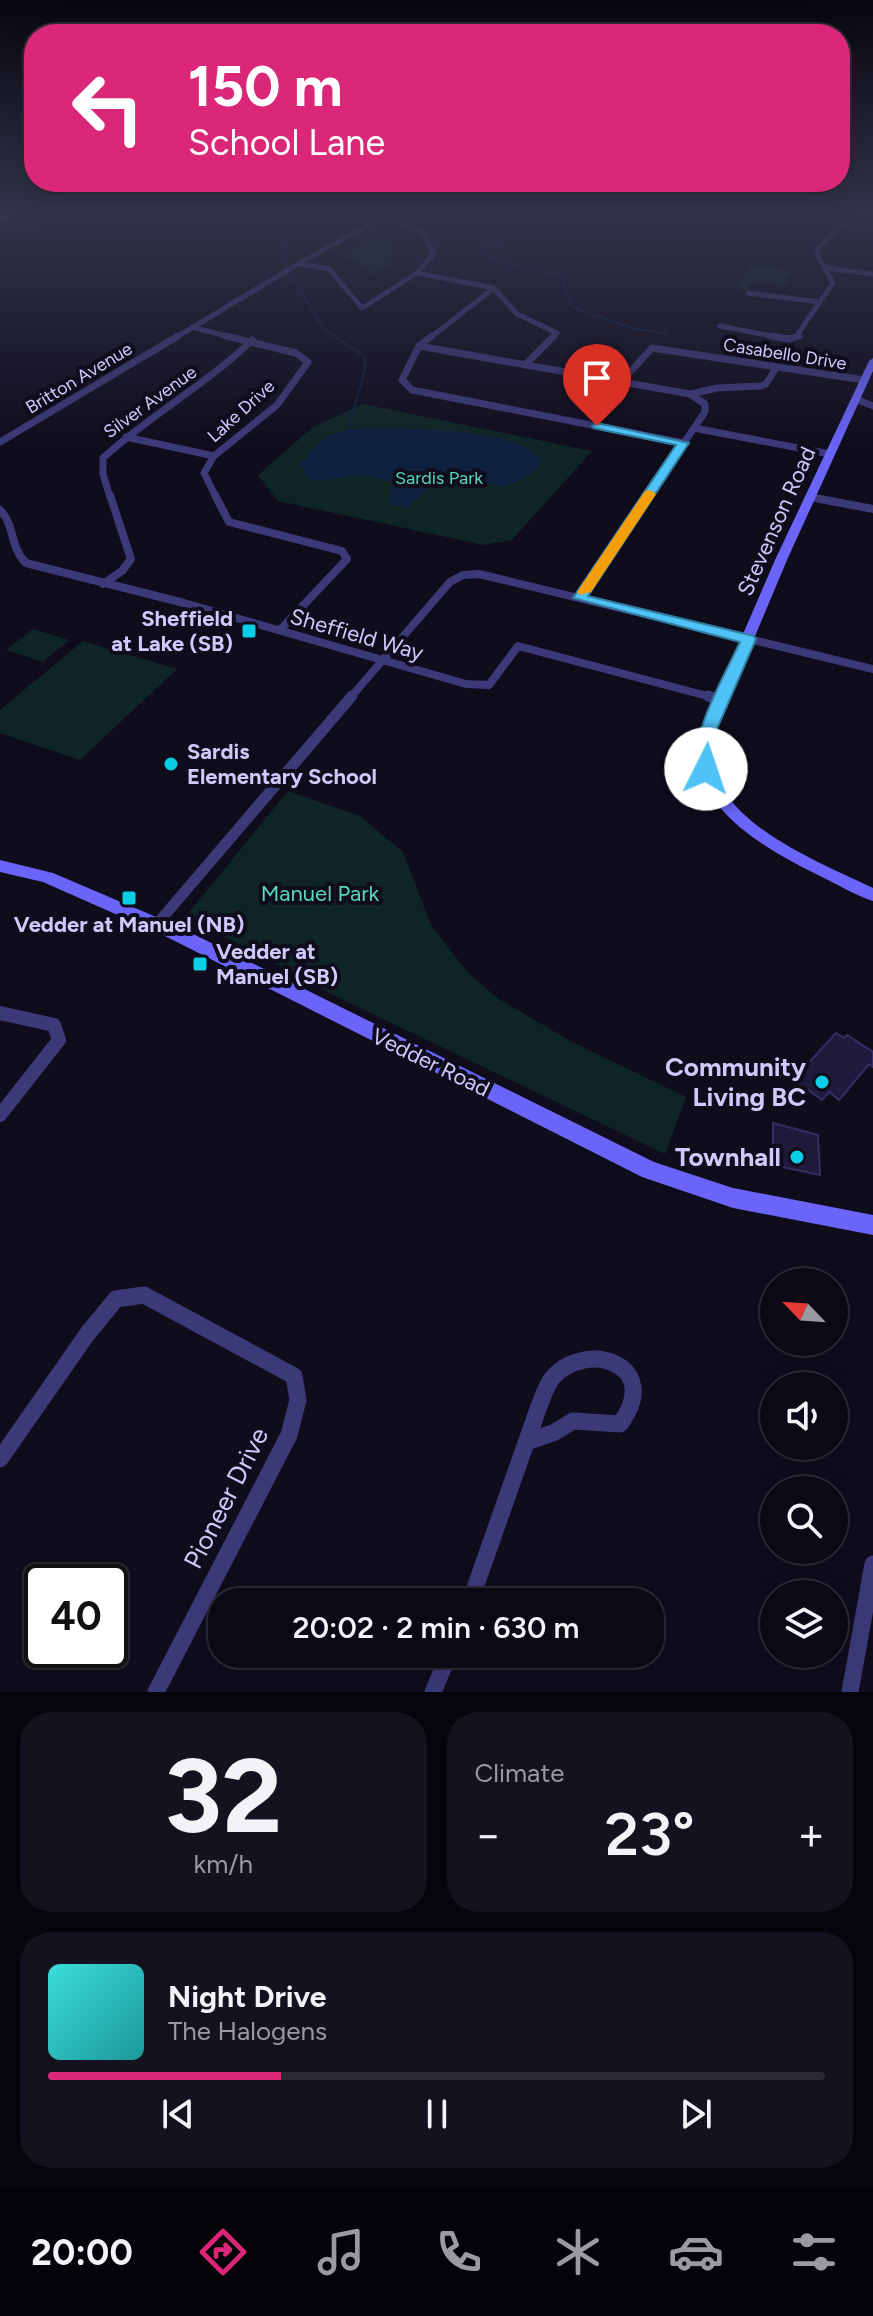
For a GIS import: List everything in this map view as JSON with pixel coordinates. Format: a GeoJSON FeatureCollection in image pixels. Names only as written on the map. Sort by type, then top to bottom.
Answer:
{"type":"FeatureCollection","features":[{"type":"Feature","properties":{"kind":"street","name":"Britton Avenue"},"geometry":{"type":"LineString","coordinates":[[0,442],[253,291]]}},
{"type":"Feature","properties":{"kind":"street"},"geometry":{"type":"LineString","coordinates":[[348,291],[362,308],[389,291]]}},
{"type":"Feature","properties":{"kind":"street"},"geometry":{"type":"LineString","coordinates":[[490,291],[419,346],[402,380],[412,390],[684,443]]}},
{"type":"Feature","properties":{"kind":"street"},"geometry":{"type":"LineString","coordinates":[[497,291],[517,314],[557,333],[525,365]]}},
{"type":"Feature","properties":{"kind":"street"},"geometry":{"type":"LineString","coordinates":[[720,326],[798,337],[828,291]]}},
{"type":"Feature","properties":{"kind":"street"},"geometry":{"type":"LineString","coordinates":[[748,293],[820,302]]}},
{"type":"Feature","properties":{"kind":"street","name":"Lake Drive"},"geometry":{"type":"LineString","coordinates":[[192,327],[296,353],[308,362],[277,405],[214,456],[204,473],[229,522],[342,551],[346,555],[347,559],[280,630]]}},
{"type":"Feature","properties":{"kind":"street","name":"Silver Avenue"},"geometry":{"type":"LineString","coordinates":[[103,584],[122,571],[131,559],[103,474],[103,458],[126,437],[219,372],[252,340]]}},
{"type":"Feature","properties":{"kind":"street"},"geometry":{"type":"LineString","coordinates":[[419,346],[690,394],[717,388],[761,386],[766,384],[776,368]]}},
{"type":"Feature","properties":{"kind":"street","name":"Casabello Drive"},"geometry":{"type":"LineString","coordinates":[[621,382],[652,348],[864,380]]}},
{"type":"Feature","properties":{"kind":"street","name":"Stevenson Road"},"geometry":{"type":"LineString","coordinates":[[873,361],[708,731],[704,753],[710,781],[728,807],[750,828],[873,895]]}},
{"type":"Feature","properties":{"kind":"street"},"geometry":{"type":"LineString","coordinates":[[580,598],[705,412],[705,404],[690,394]]}},
{"type":"Feature","properties":{"kind":"street"},"geometry":{"type":"LineString","coordinates":[[856,399],[873,406]]}},
{"type":"Feature","properties":{"kind":"street"},"geometry":{"type":"LineString","coordinates":[[694,428],[830,454]]}},
{"type":"Feature","properties":{"kind":"street"},"geometry":{"type":"LineString","coordinates":[[126,437],[214,456]]}},
{"type":"Feature","properties":{"kind":"street"},"geometry":{"type":"LineString","coordinates":[[810,497],[873,509]]}},
{"type":"Feature","properties":{"kind":"street","name":"Sheffield Way"},"geometry":{"type":"LineString","coordinates":[[0,510],[8,518],[19,558],[36,567],[280,630],[466,684],[489,685],[518,646],[722,700]]}},
{"type":"Feature","properties":{"kind":"street"},"geometry":{"type":"LineString","coordinates":[[157,924],[450,582],[463,575],[479,574],[873,669]]}},
{"type":"Feature","properties":{"kind":"street","name":"Vedder Road"},"geometry":{"type":"LineString","coordinates":[[0,866],[47,877],[157,924],[649,1170],[733,1198],[873,1225]]}},
{"type":"Feature","properties":{"kind":"street"},"geometry":{"type":"LineString","coordinates":[[0,1013],[54,1025],[59,1040],[0,1115]]}},
{"type":"Feature","properties":{"kind":"street","name":"Pioneer Drive"},"geometry":{"type":"LineString","coordinates":[[0,1459],[88,1333],[116,1299],[144,1295],[294,1376],[298,1400],[289,1435],[156,1692]]}},
{"type":"Feature","properties":{"kind":"street"},"geometry":{"type":"LineString","coordinates":[[475,1588],[527,1442],[551,1379],[564,1366],[588,1359],[607,1360],[623,1368],[632,1378],[636,1401],[631,1414],[620,1424],[573,1421],[555,1432],[527,1442]]}},
{"type":"Feature","properties":{"kind":"street"},"geometry":{"type":"LineString","coordinates":[[850,1692],[873,1564]]}},
{"type":"Feature","properties":{"kind":"street"},"geometry":{"type":"LineString","coordinates":[[433,1692],[443,1668]]}},
{"type":"Feature","properties":{"kind":"green space","name":"Sardis Park"},"geometry":{"type":"Polygon","coordinates":[[[363,404],[592,451],[512,540],[484,545],[278,501],[258,475],[313,427],[363,404]]]}},
{"type":"Feature","properties":{"kind":"green space"},"geometry":{"type":"Polygon","coordinates":[[[33,629],[69,640],[43,662],[6,650],[33,629]]]}},
{"type":"Feature","properties":{"kind":"green space"},"geometry":{"type":"Polygon","coordinates":[[[83,641],[177,669],[80,760],[0,733],[0,710],[83,641]]]}},
{"type":"Feature","properties":{"kind":"green space","name":"Manuel Park"},"geometry":{"type":"Polygon","coordinates":[[[288,791],[360,816],[403,852],[431,925],[468,973],[499,999],[572,1042],[686,1097],[665,1154],[337,997],[186,916],[288,791]]]}},
{"type":"Feature","properties":{"kind":"water"},"geometry":{"type":"Polygon","coordinates":[[[380,428],[442,430],[491,437],[513,442],[542,460],[536,471],[505,487],[465,478],[439,479],[407,508],[391,504],[389,500],[394,484],[380,478],[356,476],[315,480],[306,477],[301,464],[326,438],[343,431],[380,428]]]}},
{"type":"Feature","properties":{"kind":"building"},"geometry":{"type":"Polygon","coordinates":[[[836,1033],[844,1038],[847,1035],[873,1052],[873,1067],[869,1064],[839,1100],[829,1092],[822,1100],[788,1076],[798,1064],[804,1068],[836,1033]]]}},
{"type":"Feature","properties":{"kind":"building","name":"Townhall"},"geometry":{"type":"Polygon","coordinates":[[[773,1123],[818,1135],[820,1175],[773,1165],[773,1123]]]}},
{"type":"Feature","properties":{"kind":"waterway"},"geometry":{"type":"LineString","coordinates":[[300,291],[323,328],[365,357],[365,370],[348,430]]}},
{"type":"Feature","properties":{"kind":"waterway"},"geometry":{"type":"LineString","coordinates":[[566,291],[572,307],[632,328],[667,334]]}},
{"type":"Feature","properties":{"kind":"slow traffic"},"geometry":{"type":"LineString","coordinates":[[584,592],[650,494]]}},
{"type":"Feature","properties":{"kind":"place","name":"Sheffield at Lake (SB)"},"geometry":{"type":"Point","coordinates":[249,631]}},
{"type":"Feature","properties":{"kind":"place","name":"Sardis Elementary School"},"geometry":{"type":"Point","coordinates":[171,764]}},
{"type":"Feature","properties":{"kind":"place","name":"Vedder at Manuel (NB)"},"geometry":{"type":"Point","coordinates":[129,898]}},
{"type":"Feature","properties":{"kind":"place","name":"Vedder at Manuel (SB)"},"geometry":{"type":"Point","coordinates":[200,964]}},
{"type":"Feature","properties":{"kind":"place","name":"Community Living BC"},"geometry":{"type":"Point","coordinates":[822,1082]}},
{"type":"Feature","properties":{"kind":"place","name":"Townhall"},"geometry":{"type":"Point","coordinates":[797,1157]}},
{"type":"Feature","properties":{"kind":"route"},"geometry":{"type":"LineString","coordinates":[[597,426],[684,443],[580,598],[749,639],[708,731],[704,744],[706,769]]}}]}
